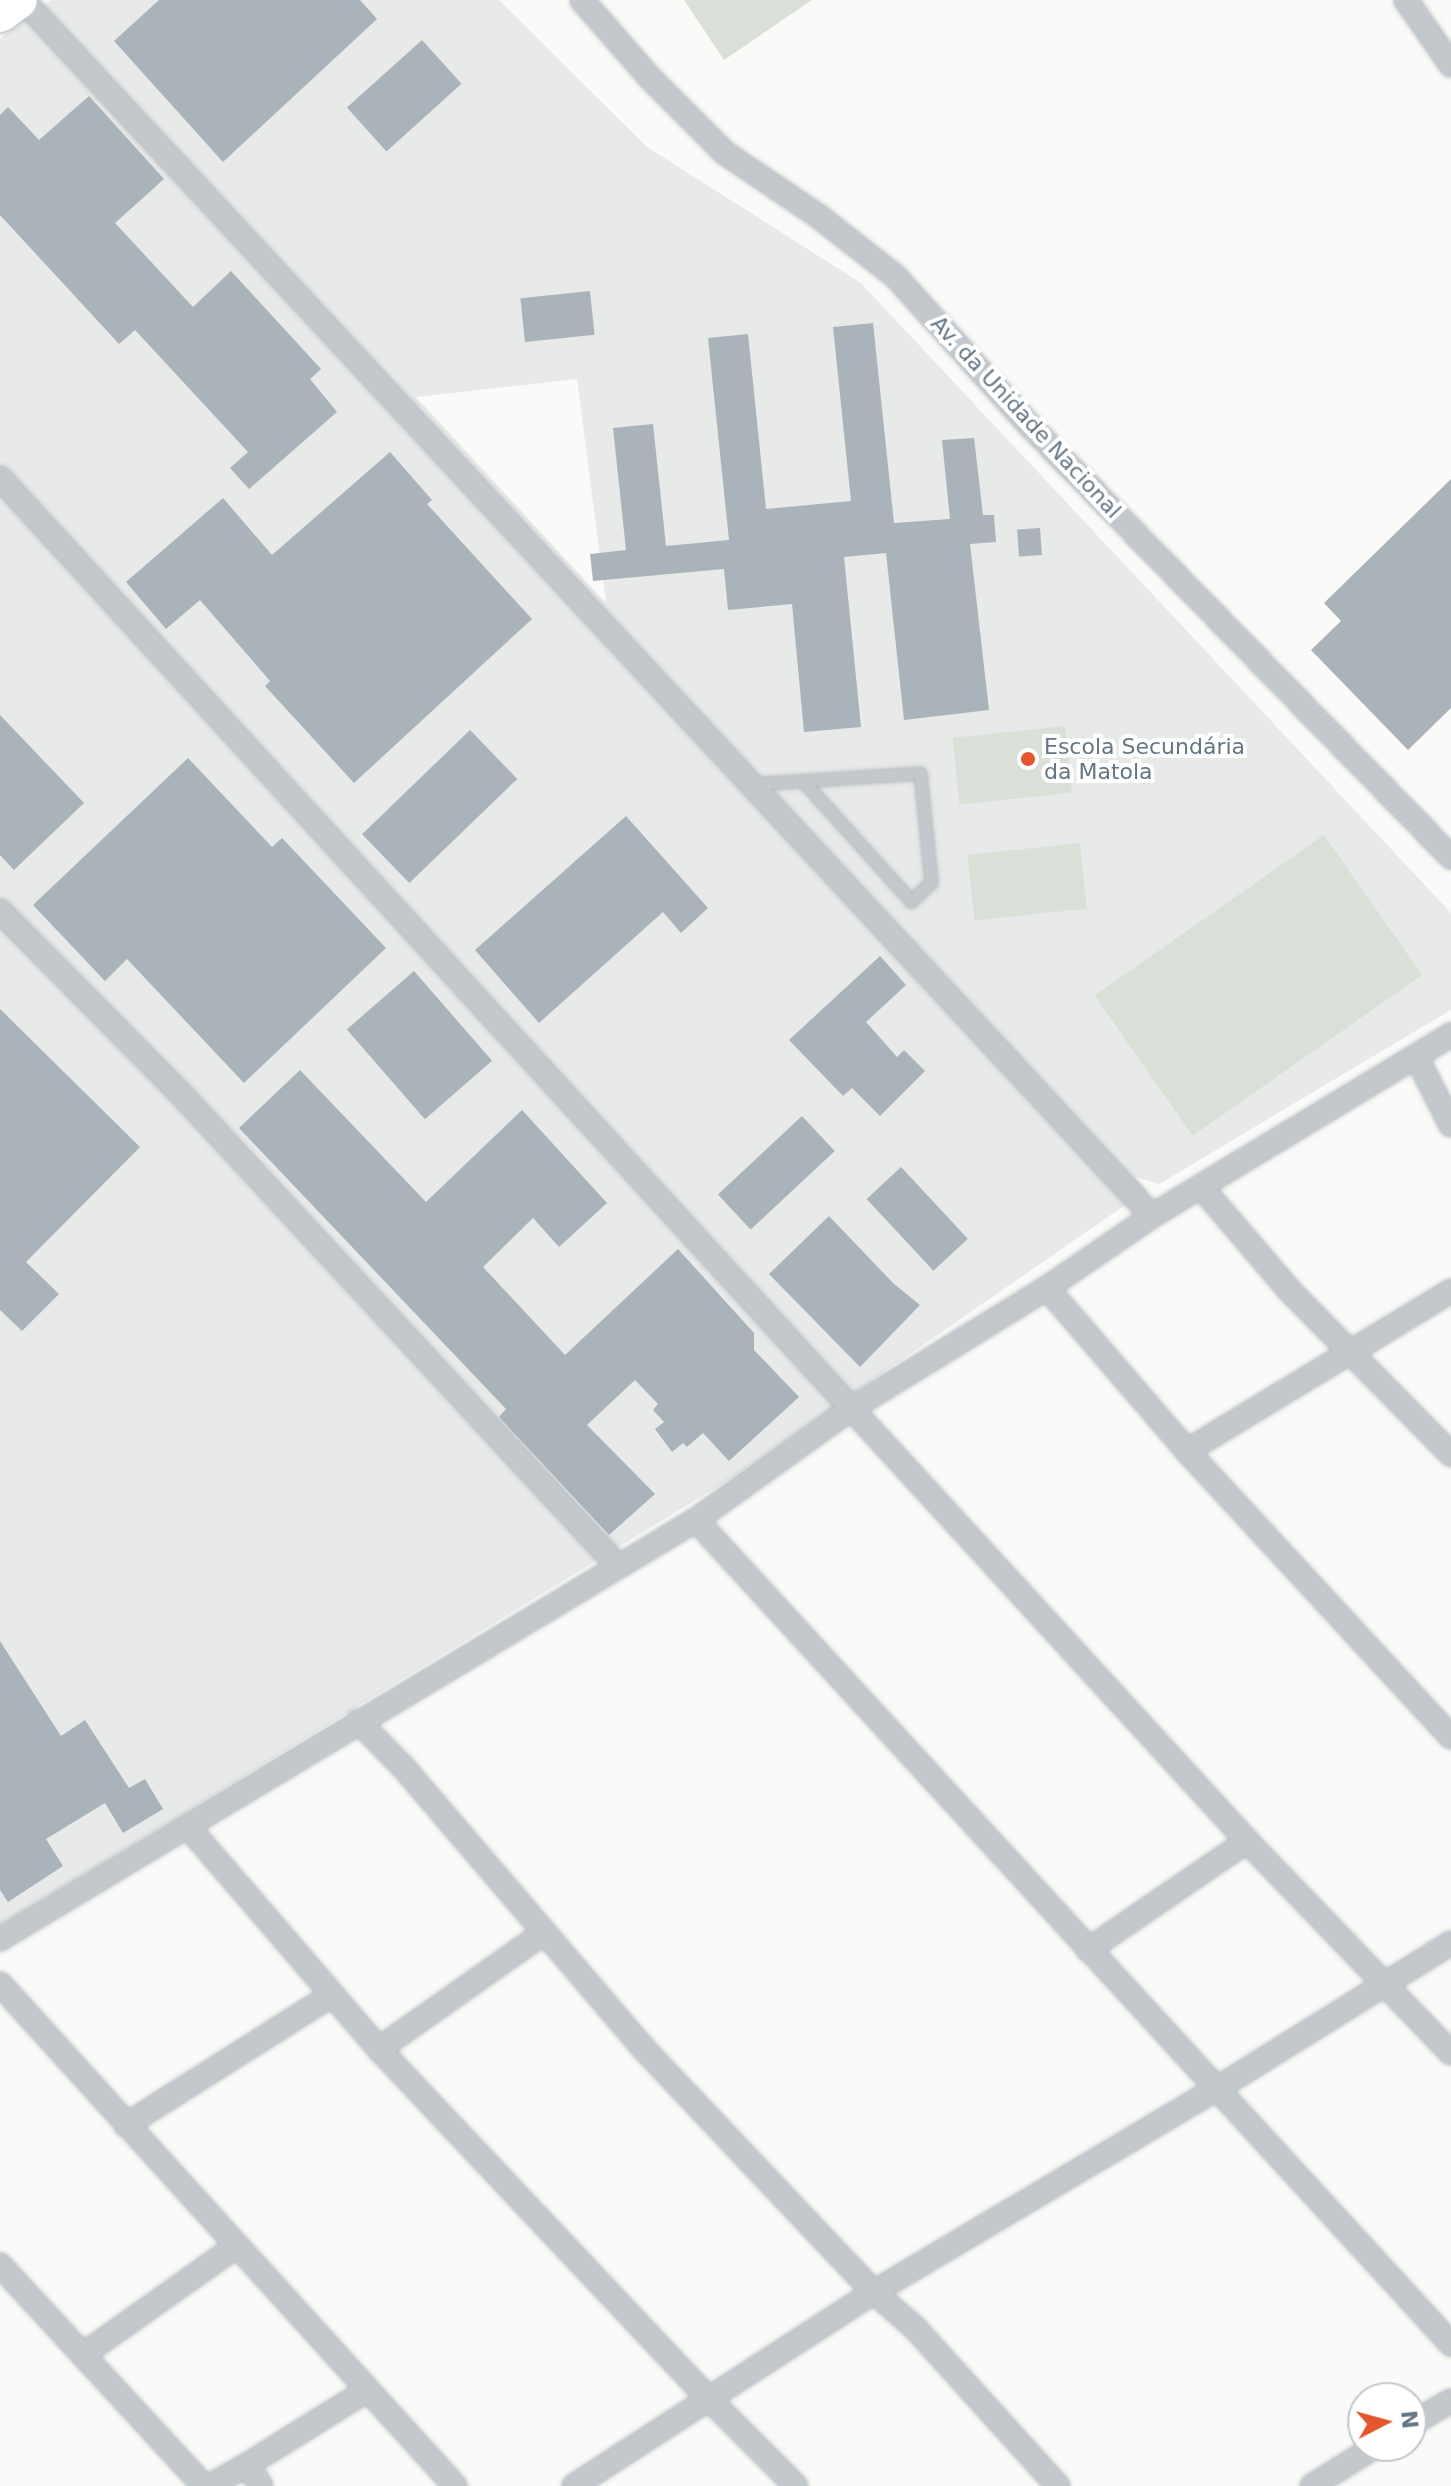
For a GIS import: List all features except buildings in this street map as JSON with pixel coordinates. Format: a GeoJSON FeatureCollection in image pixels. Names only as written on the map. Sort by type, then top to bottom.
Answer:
{"type":"FeatureCollection","features":[{"type":"Feature","properties":{"kind":"highway"},"geometry":{"type":"LineString","coordinates":[[0,13],[20,0]]}},
{"type":"Feature","properties":{"kind":"street"},"geometry":{"type":"LineString","coordinates":[[20,0],[1152,1216]]}},
{"type":"Feature","properties":{"kind":"street","name":"Av. da Unidade Nacional"},"geometry":{"type":"LineString","coordinates":[[582,0],[650,78],[725,153],[817,215],[896,277],[1032,428],[1451,857]]}},
{"type":"Feature","properties":{"kind":"street"},"geometry":{"type":"LineString","coordinates":[[1406,0],[1451,65]]}},
{"type":"Feature","properties":{"kind":"street"},"geometry":{"type":"LineString","coordinates":[[0,478],[1247,1841],[1451,2053]]}},
{"type":"Feature","properties":{"kind":"street"},"geometry":{"type":"LineString","coordinates":[[0,911],[181,1094],[618,1566]]}},
{"type":"Feature","properties":{"kind":"street"},"geometry":{"type":"LineString","coordinates":[[0,1939],[696,1520],[852,1408],[1047,1288],[1152,1216],[1451,1035]]}},
{"type":"Feature","properties":{"kind":"street"},"geometry":{"type":"LineString","coordinates":[[1417,1058],[1451,1125]]}},
{"type":"Feature","properties":{"kind":"street"},"geometry":{"type":"LineString","coordinates":[[1202,1188],[1289,1290],[1451,1454]]}},
{"type":"Feature","properties":{"kind":"street"},"geometry":{"type":"LineString","coordinates":[[1047,1288],[1187,1451],[1449,1732]]}},
{"type":"Feature","properties":{"kind":"street"},"geometry":{"type":"LineString","coordinates":[[1187,1451],[1451,1291]]}},
{"type":"Feature","properties":{"kind":"street"},"geometry":{"type":"LineString","coordinates":[[696,1520],[1451,2344]]}},
{"type":"Feature","properties":{"kind":"street"},"geometry":{"type":"LineString","coordinates":[[358,1721],[404,1768],[542,1934],[643,2048],[874,2292],[915,2328],[1058,2486]]}},
{"type":"Feature","properties":{"kind":"street"},"geometry":{"type":"LineString","coordinates":[[189,1828],[379,2049],[708,2398],[796,2486]]}},
{"type":"Feature","properties":{"kind":"street"},"geometry":{"type":"LineString","coordinates":[[1088,1950],[1247,1841]]}},
{"type":"Feature","properties":{"kind":"street"},"geometry":{"type":"LineString","coordinates":[[379,2049],[542,1934]]}},
{"type":"Feature","properties":{"kind":"street"},"geometry":{"type":"LineString","coordinates":[[574,2486],[874,2292],[1218,2088],[1451,1943]]}},
{"type":"Feature","properties":{"kind":"street"},"geometry":{"type":"LineString","coordinates":[[0,1984],[235,2247],[455,2486]]}},
{"type":"Feature","properties":{"kind":"street"},"geometry":{"type":"LineString","coordinates":[[126,2125],[332,1995]]}},
{"type":"Feature","properties":{"kind":"street"},"geometry":{"type":"LineString","coordinates":[[84,2354],[235,2247]]}},
{"type":"Feature","properties":{"kind":"street"},"geometry":{"type":"LineString","coordinates":[[0,2265],[207,2486],[247,2465],[366,2391]]}},
{"type":"Feature","properties":{"kind":"street"},"geometry":{"type":"LineString","coordinates":[[1427,2415],[1451,2401]]}},
{"type":"Feature","properties":{"kind":"street"},"geometry":{"type":"LineString","coordinates":[[1312,2486],[1337,2480],[1358,2462]]}},
{"type":"Feature","properties":{"kind":"street"},"geometry":{"type":"LineString","coordinates":[[247,2465],[261,2486]]}},
{"type":"Feature","properties":{"kind":"lane"},"geometry":{"type":"LineString","coordinates":[[751,784],[920,773],[931,882],[911,901],[803,781]]}},
{"type":"Feature","properties":{"kind":"shaded area"},"geometry":{"type":"Polygon","coordinates":[[[51,0],[499,0],[647,147],[861,283],[1451,913],[1451,1010],[1159,1184],[1135,1177],[1147,1190],[725,1482],[0,1925],[0,39],[51,0]],[[577,379],[416,397],[605,602],[577,379]]]}},
{"type":"Feature","properties":{"kind":"shaded area"},"geometry":{"type":"Polygon","coordinates":[[[684,0],[812,0],[724,60],[684,0]]]}},
{"type":"Feature","properties":{"kind":"shaded area"},"geometry":{"type":"Polygon","coordinates":[[[1065,726],[1072,793],[960,804],[953,738],[1065,726]]]}},
{"type":"Feature","properties":{"kind":"shaded area"},"geometry":{"type":"Polygon","coordinates":[[[1324,835],[1422,975],[1193,1136],[1095,996],[1324,835]]]}},
{"type":"Feature","properties":{"kind":"shaded area"},"geometry":{"type":"Polygon","coordinates":[[[1080,843],[1087,909],[975,920],[968,855],[1080,843]]]}},
{"type":"Feature","properties":{"kind":"place","name":"Escola Secundária da Matola"},"geometry":{"type":"Point","coordinates":[1028,759]}}]}
